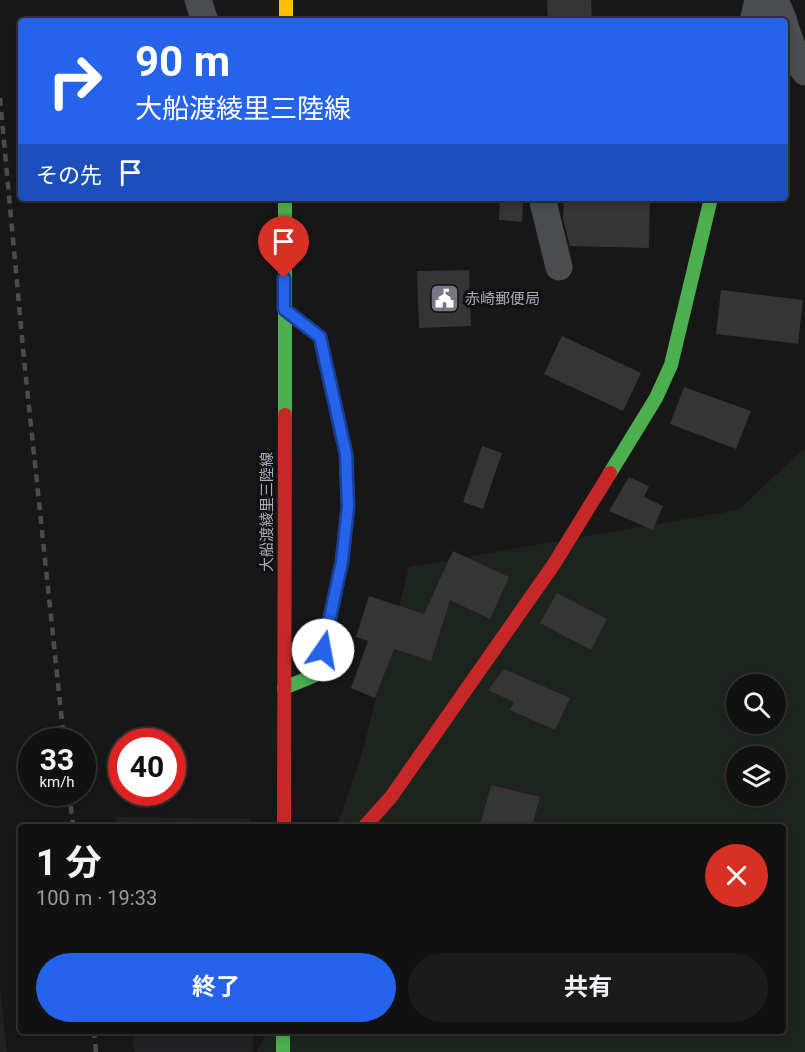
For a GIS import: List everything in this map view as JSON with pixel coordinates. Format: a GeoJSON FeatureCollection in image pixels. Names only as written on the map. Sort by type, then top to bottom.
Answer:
{"type":"FeatureCollection","features":[{"type":"Feature","properties":{"kind":"street"},"geometry":{"type":"LineString","coordinates":[[198,0],[204,18]]}},
{"type":"Feature","properties":{"kind":"street"},"geometry":{"type":"LineString","coordinates":[[286,0],[286,18]]}},
{"type":"Feature","properties":{"kind":"street"},"geometry":{"type":"LineString","coordinates":[[754,18],[758,0]]}},
{"type":"Feature","properties":{"kind":"street"},"geometry":{"type":"LineString","coordinates":[[775,0],[782,18]]}},
{"type":"Feature","properties":{"kind":"street"},"geometry":{"type":"LineString","coordinates":[[788,34],[798,63],[805,72]]}},
{"type":"Feature","properties":{"kind":"street","name":"大船渡綾里三陸線"},"geometry":{"type":"LineString","coordinates":[[284,824],[285,201]]}},
{"type":"Feature","properties":{"kind":"street"},"geometry":{"type":"LineString","coordinates":[[543,201],[560,267]]}},
{"type":"Feature","properties":{"kind":"street"},"geometry":{"type":"LineString","coordinates":[[367,824],[391,797],[554,564],[656,398],[671,365],[710,201]]}},
{"type":"Feature","properties":{"kind":"street"},"geometry":{"type":"LineString","coordinates":[[284,309],[320,337],[346,454],[348,507],[342,561],[323,650],[313,676],[284,688]]}},
{"type":"Feature","properties":{"kind":"street"},"geometry":{"type":"LineString","coordinates":[[284,1034],[284,1052]]}},
{"type":"Feature","properties":{"kind":"shaded area"},"geometry":{"type":"Polygon","coordinates":[[[805,448],[805,1052],[257,1052],[266,1034],[786,1034],[786,824],[338,824],[362,753],[409,567],[738,510],[805,448]]]}},
{"type":"Feature","properties":{"kind":"shaded area"},"geometry":{"type":"Polygon","coordinates":[[[116,817],[251,819],[251,824],[117,824],[116,817]]]}},
{"type":"Feature","properties":{"kind":"shaded area"},"geometry":{"type":"Polygon","coordinates":[[[0,989],[7,1052],[0,1052],[0,989]]]}},
{"type":"Feature","properties":{"kind":"shaded area"},"geometry":{"type":"Polygon","coordinates":[[[132,1034],[253,1034],[253,1052],[135,1052],[132,1034]]]}},
{"type":"Feature","properties":{"kind":"building"},"geometry":{"type":"Polygon","coordinates":[[[547,0],[591,0],[592,18],[548,18],[547,0]]]}},
{"type":"Feature","properties":{"kind":"building"},"geometry":{"type":"Polygon","coordinates":[[[500,201],[523,201],[522,222],[499,220],[500,201]]]}},
{"type":"Feature","properties":{"kind":"building"},"geometry":{"type":"Polygon","coordinates":[[[564,201],[650,201],[649,248],[570,246],[563,219],[564,201]]]}},
{"type":"Feature","properties":{"kind":"building"},"geometry":{"type":"Polygon","coordinates":[[[469,270],[471,326],[419,328],[417,271],[469,270]]]}},
{"type":"Feature","properties":{"kind":"building"},"geometry":{"type":"Polygon","coordinates":[[[721,290],[803,300],[798,344],[716,334],[721,290]]]}},
{"type":"Feature","properties":{"kind":"building"},"geometry":{"type":"Polygon","coordinates":[[[562,336],[641,373],[623,411],[544,374],[562,336]]]}},
{"type":"Feature","properties":{"kind":"building"},"geometry":{"type":"Polygon","coordinates":[[[684,387],[751,411],[736,449],[670,424],[684,387]]]}},
{"type":"Feature","properties":{"kind":"building"},"geometry":{"type":"Polygon","coordinates":[[[482,446],[502,453],[483,509],[463,502],[482,446]]]}},
{"type":"Feature","properties":{"kind":"building"},"geometry":{"type":"Polygon","coordinates":[[[629,477],[649,486],[644,497],[663,506],[653,530],[609,511],[629,477]]]}},
{"type":"Feature","properties":{"kind":"building"},"geometry":{"type":"Polygon","coordinates":[[[453,551],[509,577],[490,619],[450,600],[431,661],[394,649],[375,698],[351,688],[368,641],[356,637],[369,596],[424,614],[453,551]]]}},
{"type":"Feature","properties":{"kind":"building"},"geometry":{"type":"Polygon","coordinates":[[[557,593],[607,619],[591,650],[540,623],[557,593]]]}},
{"type":"Feature","properties":{"kind":"building"},"geometry":{"type":"Polygon","coordinates":[[[504,669],[570,698],[555,730],[510,710],[514,702],[488,690],[504,669]]]}},
{"type":"Feature","properties":{"kind":"building"},"geometry":{"type":"Polygon","coordinates":[[[491,785],[540,797],[533,824],[481,822],[491,785]]]}},
{"type":"Feature","properties":{"kind":"railway"},"geometry":{"type":"LineString","coordinates":[[0,98],[24,359],[63,728]]}},
{"type":"Feature","properties":{"kind":"railway"},"geometry":{"type":"LineString","coordinates":[[71,806],[73,824]]}},
{"type":"Feature","properties":{"kind":"railway"},"geometry":{"type":"LineString","coordinates":[[94,1034],[96,1052]]}},
{"type":"Feature","properties":{"kind":"traffic: fast"},"geometry":{"type":"LineString","coordinates":[[285,201],[285,415]]}},
{"type":"Feature","properties":{"kind":"traffic: fast"},"geometry":{"type":"LineString","coordinates":[[610,473],[656,398],[671,365],[710,201]]}},
{"type":"Feature","properties":{"kind":"traffic: fast"},"geometry":{"type":"LineString","coordinates":[[284,309],[320,337],[346,454],[348,507],[342,561],[323,650],[313,676],[284,688]]}},
{"type":"Feature","properties":{"kind":"traffic: fast"},"geometry":{"type":"LineString","coordinates":[[283,1034],[283,1052]]}},
{"type":"Feature","properties":{"kind":"traffic: slow"},"geometry":{"type":"LineString","coordinates":[[286,0],[286,18]]}},
{"type":"Feature","properties":{"kind":"traffic: jam"},"geometry":{"type":"LineString","coordinates":[[284,824],[285,415]]}},
{"type":"Feature","properties":{"kind":"traffic: jam"},"geometry":{"type":"LineString","coordinates":[[367,824],[391,797],[554,564],[610,473]]}},
{"type":"Feature","properties":{"kind":"place","name":"赤崎郵便局"},"geometry":{"type":"Point","coordinates":[444,299]}},
{"type":"Feature","properties":{"kind":"route"},"geometry":{"type":"LineString","coordinates":[[284,278],[284,309],[320,337],[346,454],[348,507],[342,561],[323,650]]}}]}
